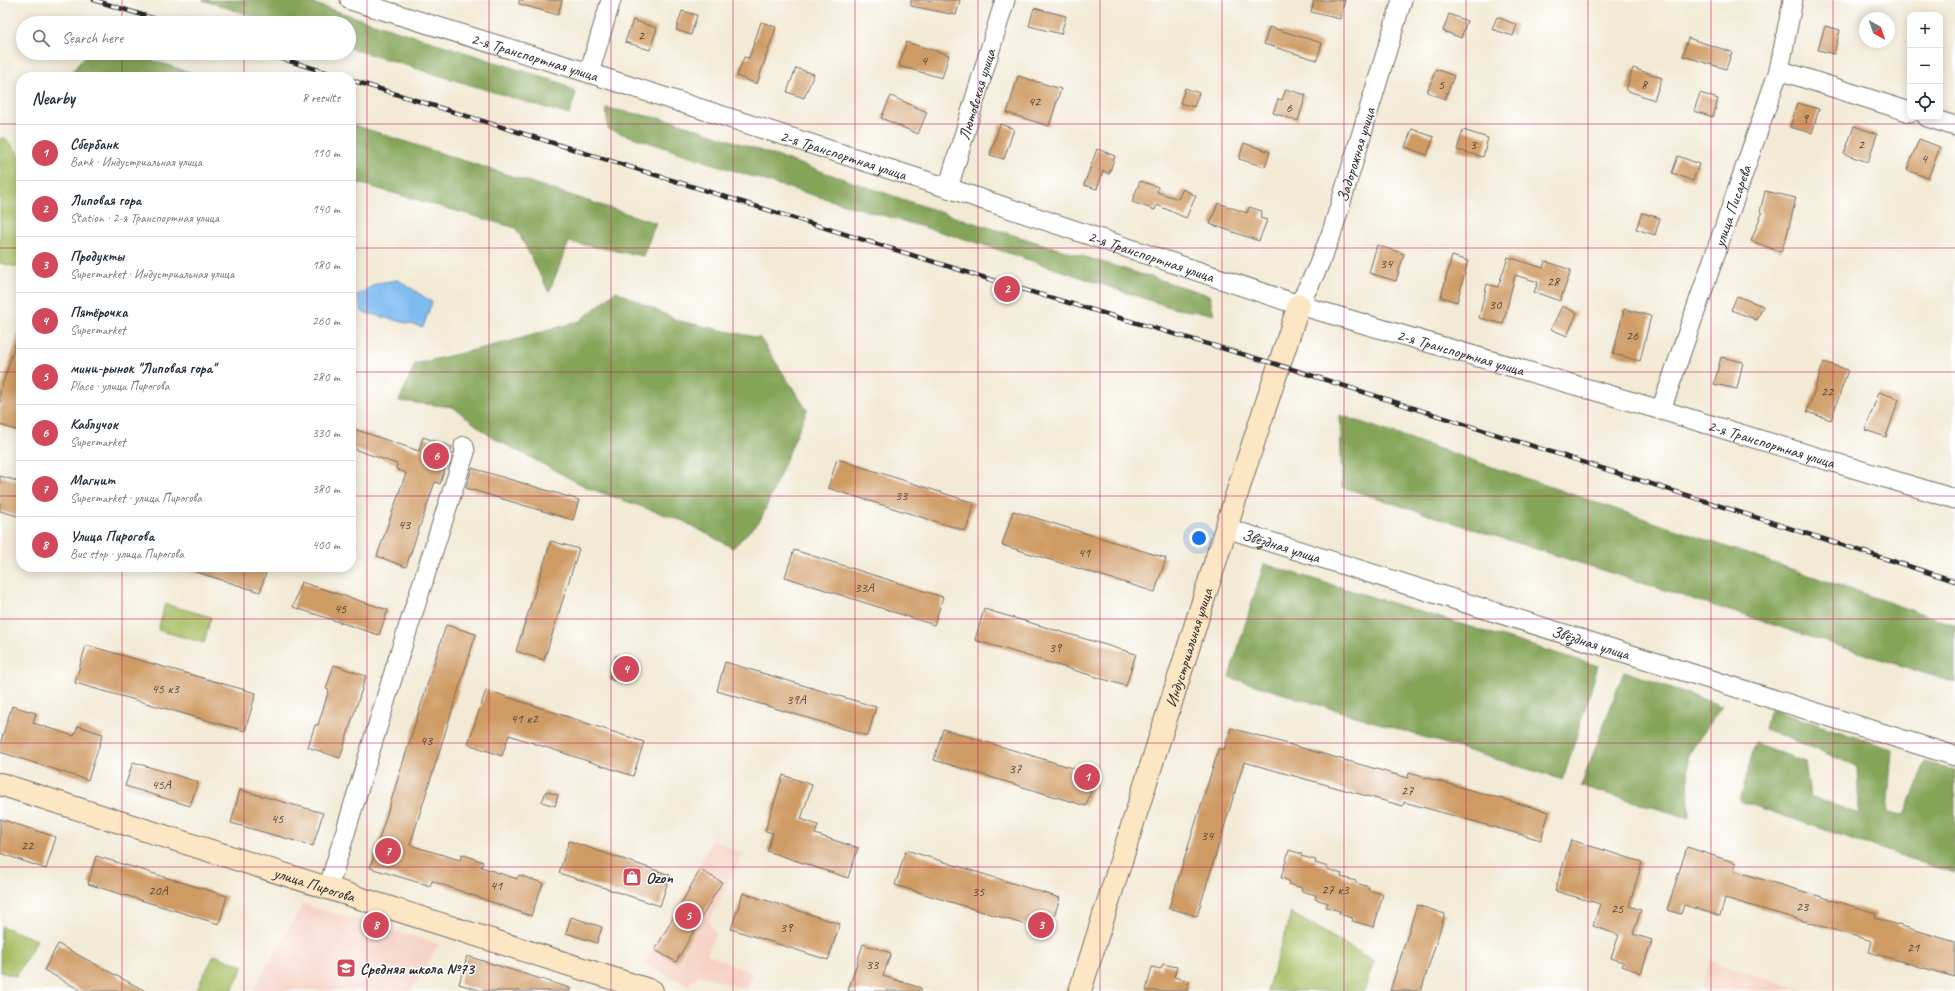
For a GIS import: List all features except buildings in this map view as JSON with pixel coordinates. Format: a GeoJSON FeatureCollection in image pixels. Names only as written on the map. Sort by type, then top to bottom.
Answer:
{"type":"FeatureCollection","features":[{"type":"Feature","properties":{"kind":"street","name":"2-я Транспортная улица"},"geometry":{"type":"LineString","coordinates":[[350,0],[589,73],[948,188],[1299,305],[1661,410],[1955,499]]}},
{"type":"Feature","properties":{"kind":"street"},"geometry":{"type":"LineString","coordinates":[[589,73],[610,0]]}},
{"type":"Feature","properties":{"kind":"street","name":"Лютовская улица"},"geometry":{"type":"LineString","coordinates":[[948,188],[1005,0]]}},
{"type":"Feature","properties":{"kind":"street","name":"Задорожная улица"},"geometry":{"type":"LineString","coordinates":[[1299,305],[1318,269],[1332,232],[1402,0]]}},
{"type":"Feature","properties":{"kind":"street","name":"улица Писарева"},"geometry":{"type":"LineString","coordinates":[[1661,410],[1779,70],[1793,0]]}},
{"type":"Feature","properties":{"kind":"street"},"geometry":{"type":"LineString","coordinates":[[1779,70],[1907,111]]}},
{"type":"Feature","properties":{"kind":"street"},"geometry":{"type":"LineString","coordinates":[[1936,120],[1955,126]]}},
{"type":"Feature","properties":{"kind":"street","name":"Индустриальная улица"},"geometry":{"type":"LineString","coordinates":[[1080,991],[1226,528],[1299,305]]}},
{"type":"Feature","properties":{"kind":"street"},"geometry":{"type":"LineString","coordinates":[[328,889],[400,653],[465,452],[464,446]]}},
{"type":"Feature","properties":{"kind":"street","name":"Звёздная улица"},"geometry":{"type":"LineString","coordinates":[[1226,528],[1955,756]]}},
{"type":"Feature","properties":{"kind":"street","name":"улица Пирогова"},"geometry":{"type":"LineString","coordinates":[[0,784],[649,990]]}},
{"type":"Feature","properties":{"kind":"shaded area"},"geometry":{"type":"Polygon","coordinates":[[[713,840],[743,854],[708,922],[716,933],[707,954],[752,973],[746,989],[698,975],[689,985],[644,964],[713,840]]]}},
{"type":"Feature","properties":{"kind":"shaded area","name":"Средняя школа №73"},"geometry":{"type":"Polygon","coordinates":[[[303,904],[439,944],[411,991],[253,991],[303,904]]]}},
{"type":"Feature","properties":{"kind":"shaded area"},"geometry":{"type":"Polygon","coordinates":[[[1710,961],[1806,991],[1700,991],[1710,961]]]}},
{"type":"Feature","properties":{"kind":"green space"},"geometry":{"type":"Polygon","coordinates":[[[203,0],[302,0],[352,16],[252,16],[203,0]]]}},
{"type":"Feature","properties":{"kind":"green space"},"geometry":{"type":"Polygon","coordinates":[[[356,17],[561,83],[576,93],[569,115],[356,50],[356,17]]]}},
{"type":"Feature","properties":{"kind":"green space"},"geometry":{"type":"Polygon","coordinates":[[[82,60],[152,60],[189,72],[71,72],[82,60]]]}},
{"type":"Feature","properties":{"kind":"green space"},"geometry":{"type":"Polygon","coordinates":[[[606,108],[674,121],[958,218],[1209,295],[1214,314],[1176,309],[975,242],[775,184],[608,129],[606,108]]]}},
{"type":"Feature","properties":{"kind":"green space"},"geometry":{"type":"Polygon","coordinates":[[[356,126],[656,223],[643,256],[569,242],[549,292],[516,228],[356,182],[356,126]]]}},
{"type":"Feature","properties":{"kind":"green space"},"geometry":{"type":"Polygon","coordinates":[[[5,138],[16,150],[16,267],[0,263],[0,139],[5,138]]]}},
{"type":"Feature","properties":{"kind":"green space"},"geometry":{"type":"Polygon","coordinates":[[[616,291],[679,321],[760,338],[807,410],[761,519],[733,548],[683,521],[588,488],[490,436],[453,407],[399,401],[415,364],[512,341],[580,321],[616,291]]]}},
{"type":"Feature","properties":{"kind":"green space"},"geometry":{"type":"Polygon","coordinates":[[[1340,415],[1955,625],[1955,683],[1342,487],[1340,415]]]}},
{"type":"Feature","properties":{"kind":"green space"},"geometry":{"type":"Polygon","coordinates":[[[1264,564],[1598,666],[1563,780],[1229,677],[1264,564]]]}},
{"type":"Feature","properties":{"kind":"green space"},"geometry":{"type":"Polygon","coordinates":[[[165,604],[211,617],[204,643],[158,630],[165,604]]]}},
{"type":"Feature","properties":{"kind":"green space"},"geometry":{"type":"Polygon","coordinates":[[[1624,671],[1722,706],[1688,755],[1689,818],[1581,786],[1624,671]]]}},
{"type":"Feature","properties":{"kind":"green space"},"geometry":{"type":"Polygon","coordinates":[[[1770,709],[1892,749],[1887,813],[1905,815],[1925,762],[1955,770],[1955,874],[1740,801],[1755,743],[1805,762],[1810,796],[1859,814],[1857,766],[1765,729],[1770,709]]]}},
{"type":"Feature","properties":{"kind":"green space"},"geometry":{"type":"Polygon","coordinates":[[[1291,913],[1374,961],[1364,991],[1267,991],[1291,913]]]}},
{"type":"Feature","properties":{"kind":"green space"},"geometry":{"type":"Polygon","coordinates":[[[1,926],[37,940],[16,976],[0,972],[1,926]]]}},
{"type":"Feature","properties":{"kind":"green space"},"geometry":{"type":"Polygon","coordinates":[[[214,955],[244,966],[231,991],[201,991],[197,989],[214,955]]]}},
{"type":"Feature","properties":{"kind":"water"},"geometry":{"type":"Polygon","coordinates":[[[398,280],[432,302],[423,327],[362,312],[357,295],[377,283],[398,280]]]}},
{"type":"Feature","properties":{"kind":"railway"},"geometry":{"type":"LineString","coordinates":[[94,0],[145,16]]}},
{"type":"Feature","properties":{"kind":"railway"},"geometry":{"type":"LineString","coordinates":[[286,60],[325,72]]}},
{"type":"Feature","properties":{"kind":"railway"},"geometry":{"type":"LineString","coordinates":[[356,82],[1008,285],[1279,365],[1955,581]]}},
{"type":"Feature","properties":{"kind":"place","name":"Липовая гора"},"geometry":{"type":"Point","coordinates":[1007,289]}},
{"type":"Feature","properties":{"kind":"place","name":"Каблучок"},"geometry":{"type":"Point","coordinates":[436,456]}},
{"type":"Feature","properties":{"kind":"place","name":"Пятёрочка"},"geometry":{"type":"Point","coordinates":[626,669]}},
{"type":"Feature","properties":{"kind":"place","name":"Сбербанк"},"geometry":{"type":"Point","coordinates":[1087,777]}},
{"type":"Feature","properties":{"kind":"place","name":"Магнит"},"geometry":{"type":"Point","coordinates":[388,851]}},
{"type":"Feature","properties":{"kind":"place","name":"Ozon"},"geometry":{"type":"Point","coordinates":[632,877]}},
{"type":"Feature","properties":{"kind":"place","name":"мини-рынок \"Липовая гора\""},"geometry":{"type":"Point","coordinates":[688,916]}},
{"type":"Feature","properties":{"kind":"place","name":"Улица Пирогова"},"geometry":{"type":"Point","coordinates":[376,925]}},
{"type":"Feature","properties":{"kind":"place","name":"Продукты"},"geometry":{"type":"Point","coordinates":[1041,925]}},
{"type":"Feature","properties":{"kind":"place","name":"Средняя школа №73"},"geometry":{"type":"Point","coordinates":[346,968]}}]}
